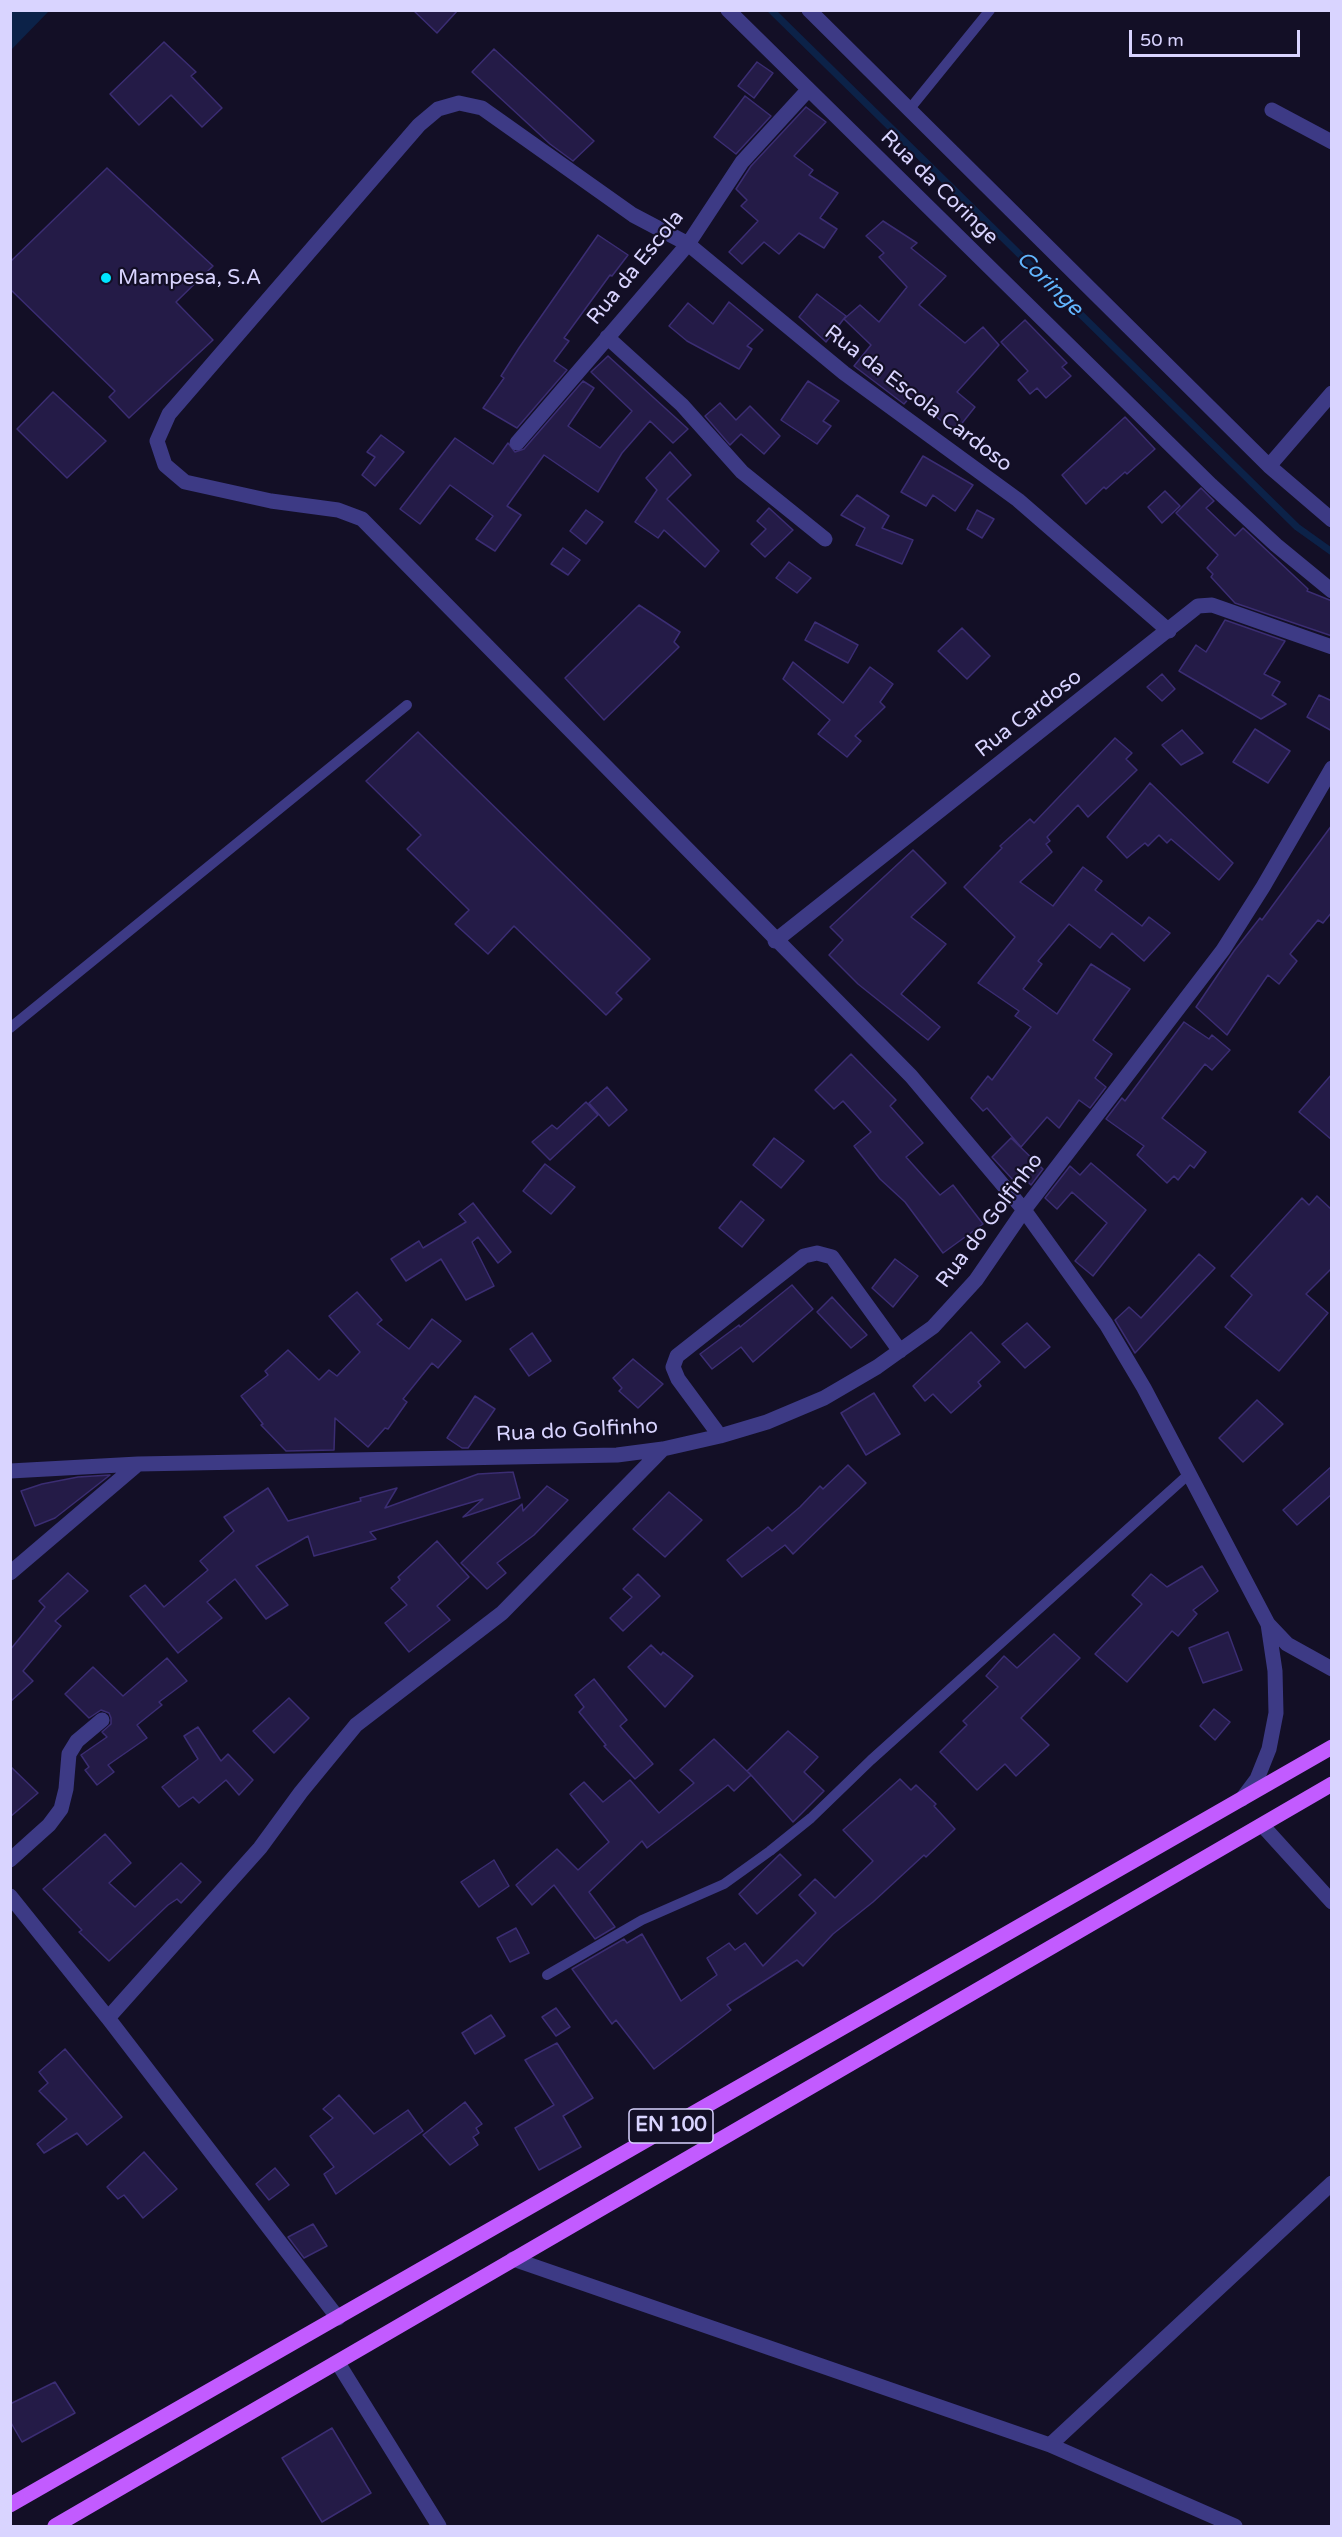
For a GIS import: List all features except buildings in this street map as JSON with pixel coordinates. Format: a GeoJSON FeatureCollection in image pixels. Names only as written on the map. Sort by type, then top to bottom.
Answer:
{"type":"FeatureCollection","features":[{"type":"Feature","properties":{"kind":"main road","name":"EN 100"},"geometry":{"type":"LineString","coordinates":[[10,2505],[1332,1747]]}},
{"type":"Feature","properties":{"kind":"main road","name":"EN 100"},"geometry":{"type":"LineString","coordinates":[[55,2526],[1332,1784]]}},
{"type":"Feature","properties":{"kind":"street","name":"Rua da Coringe"},"geometry":{"type":"LineString","coordinates":[[728,10],[1211,486],[1276,546],[1332,591]]}},
{"type":"Feature","properties":{"kind":"street"},"geometry":{"type":"LineString","coordinates":[[809,10],[908,111],[1269,466],[1332,520]]}},
{"type":"Feature","properties":{"kind":"street","name":"Rua da Escola"},"geometry":{"type":"LineString","coordinates":[[517,442],[688,244],[742,162],[808,90]]}},
{"type":"Feature","properties":{"kind":"street","name":"Rua da Escola Cardoso"},"geometry":{"type":"LineString","coordinates":[[1169,631],[1018,500],[844,373],[688,244],[633,215],[482,108],[459,104],[438,109],[419,125],[169,414],[158,441],[165,465],[185,482],[271,501],[338,510],[362,519],[775,941],[911,1076],[1024,1210],[1106,1324],[1144,1388],[1268,1624]]}},
{"type":"Feature","properties":{"kind":"street"},"geometry":{"type":"LineString","coordinates":[[1272,110],[1332,142]]}},
{"type":"Feature","properties":{"kind":"street"},"geometry":{"type":"LineString","coordinates":[[607,337],[682,405],[742,472],[825,539]]}},
{"type":"Feature","properties":{"kind":"street"},"geometry":{"type":"LineString","coordinates":[[1269,466],[1332,393]]}},
{"type":"Feature","properties":{"kind":"street","name":"Rua Cardoso"},"geometry":{"type":"LineString","coordinates":[[775,941],[1198,606],[1204,604],[1332,647]]}},
{"type":"Feature","properties":{"kind":"street","name":"Rua do Golfinho"},"geometry":{"type":"LineString","coordinates":[[10,1471],[138,1464],[617,1455],[663,1449],[720,1436],[767,1422],[824,1398],[900,1351],[933,1327],[976,1280],[1024,1210],[1223,950],[1263,887],[1332,768]]}},
{"type":"Feature","properties":{"kind":"street"},"geometry":{"type":"LineString","coordinates":[[720,1436],[678,1379],[673,1366],[677,1356],[804,1256],[817,1253],[832,1257],[900,1351]]}},
{"type":"Feature","properties":{"kind":"street"},"geometry":{"type":"LineString","coordinates":[[108,2018],[260,1848],[301,1792],[356,1725],[502,1613],[663,1449]]}},
{"type":"Feature","properties":{"kind":"street"},"geometry":{"type":"LineString","coordinates":[[10,1573],[138,1464]]}},
{"type":"Feature","properties":{"kind":"street"},"geometry":{"type":"LineString","coordinates":[[1268,1624],[1287,1644],[1332,1669]]}},
{"type":"Feature","properties":{"kind":"street"},"geometry":{"type":"LineString","coordinates":[[1242,1799],[1257,1779],[1269,1749],[1276,1713],[1275,1671],[1268,1624]]}},
{"type":"Feature","properties":{"kind":"street"},"geometry":{"type":"LineString","coordinates":[[10,1860],[49,1825],[61,1809],[66,1789],[69,1754],[76,1741],[102,1720]]}},
{"type":"Feature","properties":{"kind":"street"},"geometry":{"type":"LineString","coordinates":[[1262,1825],[1332,1902]]}},
{"type":"Feature","properties":{"kind":"street"},"geometry":{"type":"LineString","coordinates":[[10,1896],[108,2018],[338,2318]]}},
{"type":"Feature","properties":{"kind":"street"},"geometry":{"type":"LineString","coordinates":[[1050,2445],[1332,2183]]}},
{"type":"Feature","properties":{"kind":"street"},"geometry":{"type":"LineString","coordinates":[[513,2259],[1050,2445],[1235,2526]]}},
{"type":"Feature","properties":{"kind":"street"},"geometry":{"type":"LineString","coordinates":[[338,2363],[439,2526]]}},
{"type":"Feature","properties":{"kind":"lane"},"geometry":{"type":"LineString","coordinates":[[908,111],[990,10]]}},
{"type":"Feature","properties":{"kind":"lane"},"geometry":{"type":"LineString","coordinates":[[10,1028],[407,705]]}},
{"type":"Feature","properties":{"kind":"lane"},"geometry":{"type":"LineString","coordinates":[[547,1975],[642,1920],[724,1884],[770,1851],[811,1818],[871,1760],[1189,1474]]}},
{"type":"Feature","properties":{"kind":"water"},"geometry":{"type":"Polygon","coordinates":[[[10,11],[49,11],[11,50],[10,11]]]}},
{"type":"Feature","properties":{"kind":"waterway","name":"Coringe"},"geometry":{"type":"LineString","coordinates":[[771,10],[1297,527],[1332,552]]}},
{"type":"Feature","properties":{"kind":"place","name":"Mampesa, S.A"},"geometry":{"type":"Point","coordinates":[106,278]}}]}
